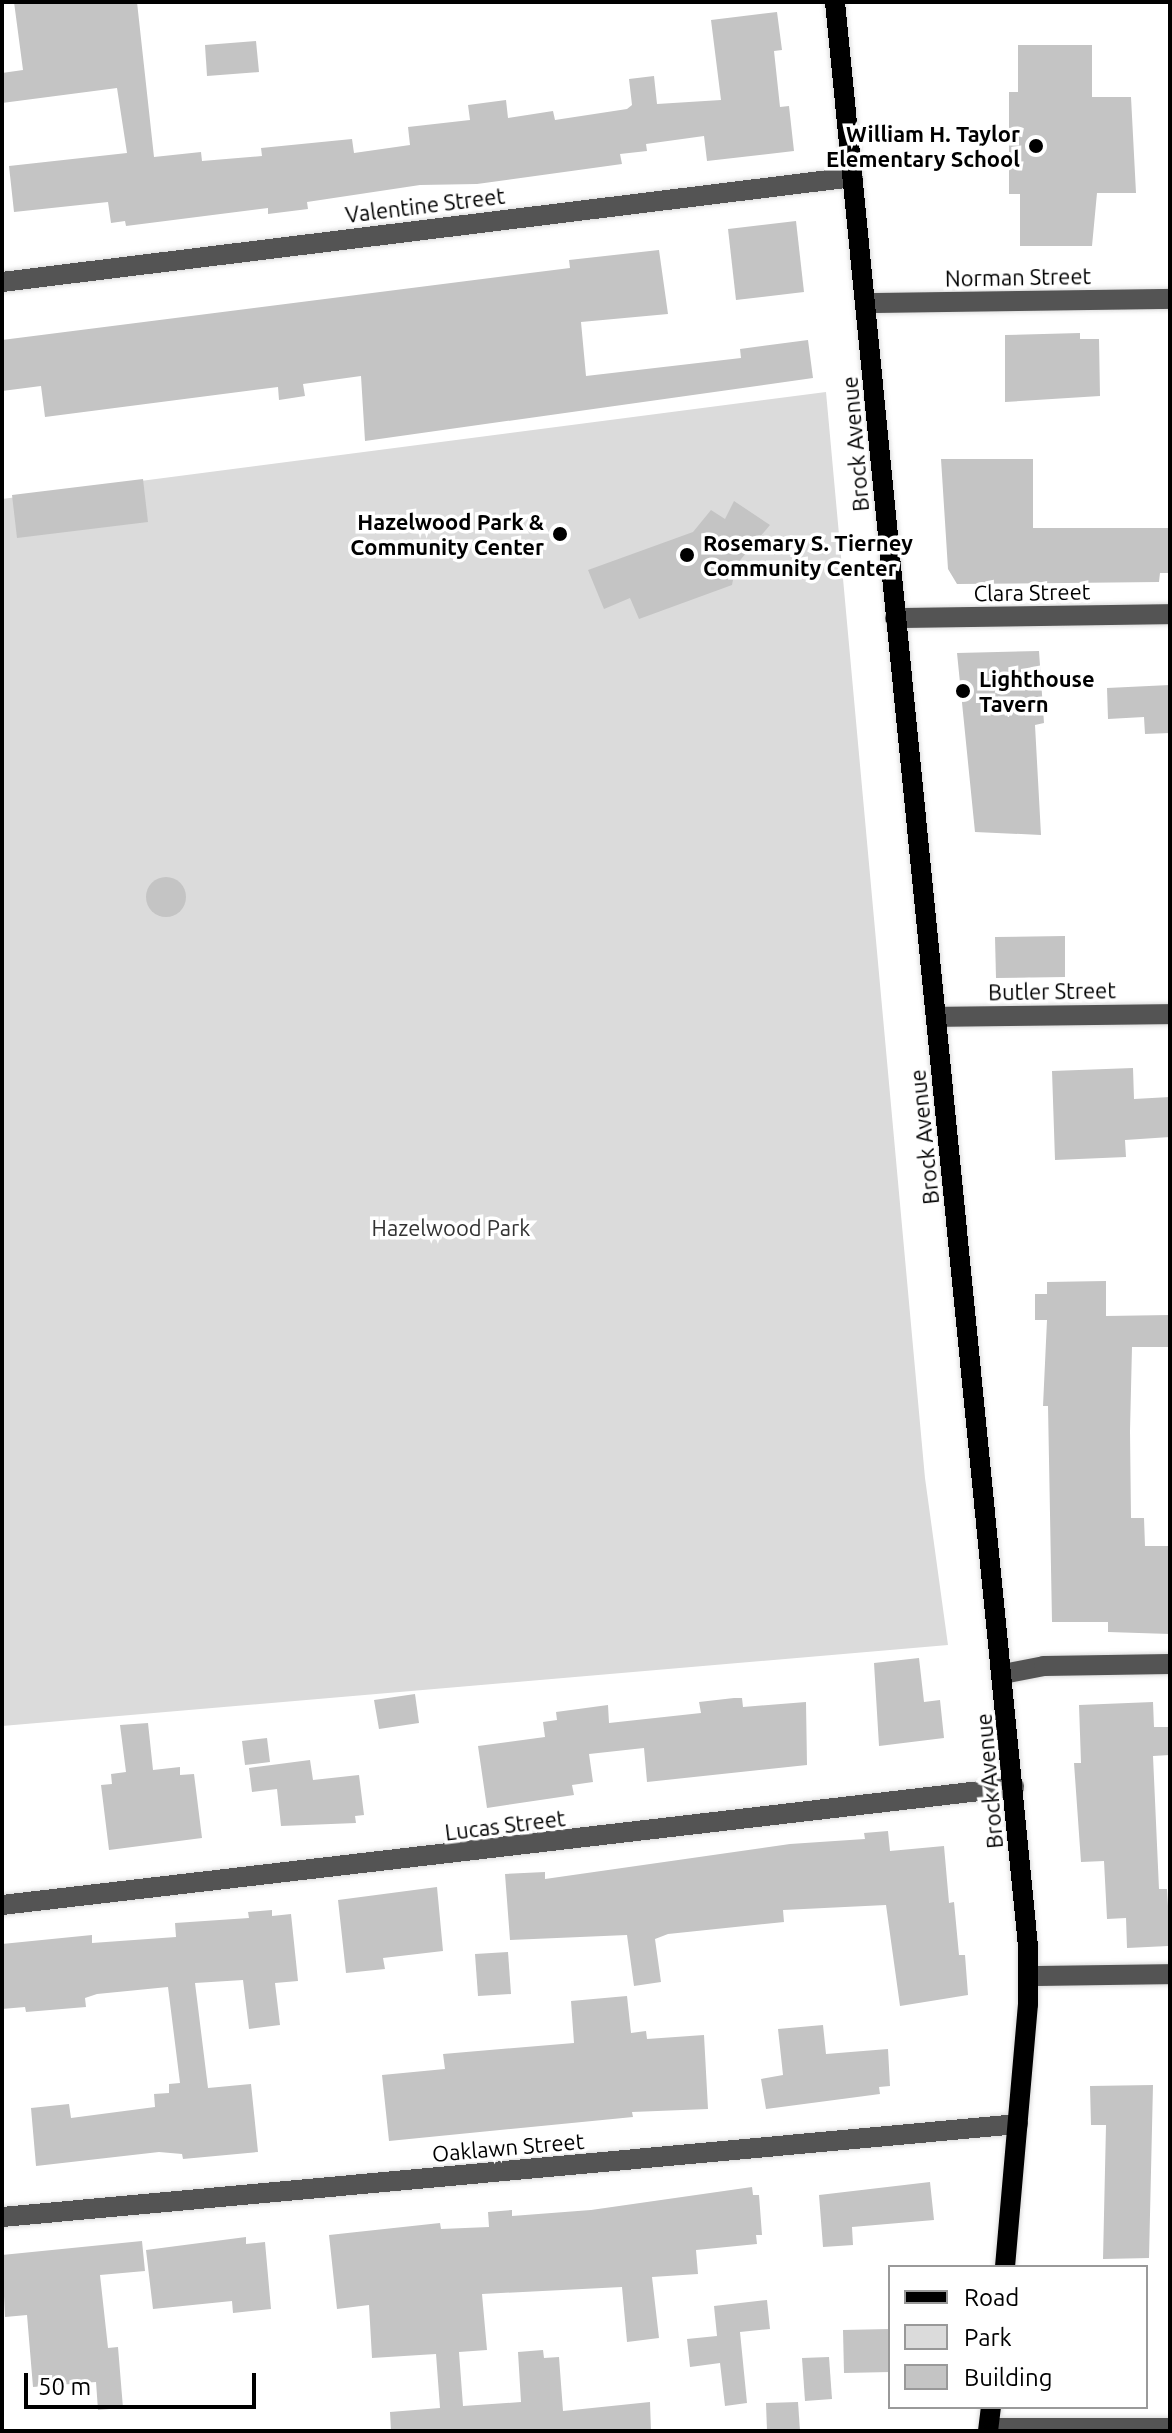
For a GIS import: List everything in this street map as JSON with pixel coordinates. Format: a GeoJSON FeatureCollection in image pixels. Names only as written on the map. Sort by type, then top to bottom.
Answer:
{"type":"FeatureCollection","features":[{"type":"Feature","properties":{"kind":"main road","name":"Brock Avenue"},"geometry":{"type":"LineString","coordinates":[[835,2],[1003,1674],[1029,1976],[1005,2265]]}},
{"type":"Feature","properties":{"kind":"main road"},"geometry":{"type":"LineString","coordinates":[[989,2430],[991,2409]]}},
{"type":"Feature","properties":{"kind":"street","name":"Valentine Street"},"geometry":{"type":"LineString","coordinates":[[2,282],[853,177]]}},
{"type":"Feature","properties":{"kind":"street","name":"Norman Street"},"geometry":{"type":"LineString","coordinates":[[867,303],[1170,299]]}},
{"type":"Feature","properties":{"kind":"street","name":"Clara Street"},"geometry":{"type":"LineString","coordinates":[[895,618],[1170,614]]}},
{"type":"Feature","properties":{"kind":"street","name":"Butler Street"},"geometry":{"type":"LineString","coordinates":[[936,1017],[1170,1014]]}},
{"type":"Feature","properties":{"kind":"street"},"geometry":{"type":"LineString","coordinates":[[1003,1674],[1044,1666],[1170,1664]]}},
{"type":"Feature","properties":{"kind":"street","name":"Lucas Street"},"geometry":{"type":"LineString","coordinates":[[2,1905],[1014,1787]]}},
{"type":"Feature","properties":{"kind":"street"},"geometry":{"type":"LineString","coordinates":[[1029,1976],[1170,1974]]}},
{"type":"Feature","properties":{"kind":"street","name":"Oaklawn Street"},"geometry":{"type":"LineString","coordinates":[[2,2217],[1018,2124]]}},
{"type":"Feature","properties":{"kind":"street"},"geometry":{"type":"LineString","coordinates":[[989,2430],[1170,2428]]}},
{"type":"Feature","properties":{"kind":"green space","name":"Hazelwood Park"},"geometry":{"type":"Polygon","coordinates":[[[826,392],[925,1478],[948,1645],[2,1726],[2,499],[826,392]]]}},
{"type":"Feature","properties":{"kind":"building"},"geometry":{"type":"Polygon","coordinates":[[[14,2],[137,2],[154,157],[201,152],[202,161],[262,156],[261,148],[352,139],[354,153],[410,145],[408,127],[470,120],[468,105],[506,100],[508,118],[553,111],[555,120],[627,109],[632,105],[629,79],[654,76],[657,104],[721,100],[711,20],[777,12],[782,50],[774,51],[780,107],[789,106],[794,151],[707,161],[704,136],[646,144],[647,151],[620,154],[622,164],[477,184],[420,185],[307,202],[308,209],[268,214],[268,208],[126,226],[125,221],[111,223],[108,202],[14,212],[9,166],[127,153],[117,88],[2,103],[2,73],[23,70],[14,2]]]}},
{"type":"Feature","properties":{"kind":"building"},"geometry":{"type":"Polygon","coordinates":[[[256,41],[259,72],[207,76],[205,45],[256,41]]]}},
{"type":"Feature","properties":{"kind":"building"},"geometry":{"type":"Polygon","coordinates":[[[1018,45],[1092,45],[1092,97],[1131,97],[1136,193],[1097,193],[1092,246],[1020,246],[1020,194],[1009,194],[1009,92],[1018,92],[1018,45]]]}},
{"type":"Feature","properties":{"kind":"building"},"geometry":{"type":"Polygon","coordinates":[[[796,221],[804,292],[736,300],[728,229],[796,221]]]}},
{"type":"Feature","properties":{"kind":"building"},"geometry":{"type":"Polygon","coordinates":[[[659,250],[668,314],[581,322],[586,376],[741,358],[740,349],[808,340],[813,378],[365,441],[361,376],[303,384],[305,396],[279,400],[278,387],[45,417],[41,386],[2,391],[2,340],[570,268],[569,260],[659,250]]]}},
{"type":"Feature","properties":{"kind":"building"},"geometry":{"type":"Polygon","coordinates":[[[1080,333],[1080,339],[1099,339],[1100,396],[1005,402],[1005,335],[1080,333]]]}},
{"type":"Feature","properties":{"kind":"building"},"geometry":{"type":"Polygon","coordinates":[[[941,459],[1033,459],[1033,528],[1170,528],[1170,573],[1160,573],[1159,582],[957,584],[948,569],[941,459]]]}},
{"type":"Feature","properties":{"kind":"building"},"geometry":{"type":"Polygon","coordinates":[[[143,479],[148,522],[17,538],[12,495],[143,479]]]}},
{"type":"Feature","properties":{"kind":"building","name":"Rosemary S. Tierney Community Center"},"geometry":{"type":"Polygon","coordinates":[[[734,501],[770,525],[736,565],[732,585],[639,619],[630,598],[604,609],[588,570],[693,532],[711,510],[725,519],[734,501]]]}},
{"type":"Feature","properties":{"kind":"building"},"geometry":{"type":"Polygon","coordinates":[[[1039,651],[1044,723],[1035,725],[1041,835],[975,832],[957,653],[1039,651]]]}},
{"type":"Feature","properties":{"kind":"building"},"geometry":{"type":"Polygon","coordinates":[[[1170,685],[1170,733],[1145,734],[1144,717],[1108,719],[1107,688],[1170,685]]]}},
{"type":"Feature","properties":{"kind":"building"},"geometry":{"type":"Polygon","coordinates":[[[166,877],[180,883],[186,897],[180,911],[166,917],[152,911],[146,897],[152,883],[166,877]]]}},
{"type":"Feature","properties":{"kind":"building"},"geometry":{"type":"Polygon","coordinates":[[[1065,936],[1065,977],[996,978],[995,937],[1065,936]]]}},
{"type":"Feature","properties":{"kind":"building"},"geometry":{"type":"Polygon","coordinates":[[[1133,1068],[1134,1099],[1170,1097],[1170,1137],[1125,1140],[1126,1157],[1055,1160],[1052,1071],[1133,1068]]]}},
{"type":"Feature","properties":{"kind":"building"},"geometry":{"type":"Polygon","coordinates":[[[1106,1281],[1106,1316],[1170,1315],[1170,1347],[1132,1347],[1130,1431],[1131,1518],[1144,1518],[1145,1546],[1170,1546],[1170,1634],[1108,1632],[1108,1622],[1052,1622],[1048,1406],[1043,1406],[1047,1320],[1035,1320],[1035,1294],[1047,1294],[1047,1282],[1106,1281]]]}},
{"type":"Feature","properties":{"kind":"building"},"geometry":{"type":"Polygon","coordinates":[[[919,1658],[924,1702],[940,1700],[944,1738],[879,1746],[874,1663],[919,1658]]]}},
{"type":"Feature","properties":{"kind":"building"},"geometry":{"type":"Polygon","coordinates":[[[415,1694],[419,1723],[379,1729],[374,1700],[415,1694]]]}},
{"type":"Feature","properties":{"kind":"building"},"geometry":{"type":"Polygon","coordinates":[[[742,1698],[743,1707],[806,1702],[807,1765],[647,1782],[644,1748],[589,1754],[593,1782],[572,1785],[574,1795],[487,1808],[478,1746],[545,1737],[543,1722],[557,1720],[556,1712],[608,1705],[609,1723],[701,1713],[699,1702],[742,1698]]]}},
{"type":"Feature","properties":{"kind":"building"},"geometry":{"type":"Polygon","coordinates":[[[1153,1702],[1154,1727],[1170,1727],[1170,1755],[1153,1756],[1159,1889],[1167,1889],[1170,1940],[1168,1946],[1127,1948],[1126,1918],[1107,1919],[1104,1861],[1081,1862],[1074,1763],[1081,1763],[1079,1705],[1153,1702]]]}},
{"type":"Feature","properties":{"kind":"building"},"geometry":{"type":"Polygon","coordinates":[[[148,1723],[153,1770],[180,1767],[180,1775],[194,1774],[202,1838],[109,1850],[101,1785],[112,1784],[111,1774],[126,1772],[120,1725],[148,1723]]]}},
{"type":"Feature","properties":{"kind":"building"},"geometry":{"type":"Polygon","coordinates":[[[267,1738],[270,1762],[245,1765],[242,1741],[267,1738]]]}},
{"type":"Feature","properties":{"kind":"building"},"geometry":{"type":"Polygon","coordinates":[[[310,1760],[313,1780],[359,1775],[364,1815],[355,1816],[356,1823],[281,1826],[277,1789],[252,1792],[249,1768],[310,1760]]]}},
{"type":"Feature","properties":{"kind":"building"},"geometry":{"type":"Polygon","coordinates":[[[888,1831],[890,1851],[944,1846],[949,1903],[954,1902],[959,1955],[965,1955],[968,1995],[900,2006],[886,1905],[783,1910],[784,1922],[668,1934],[655,1939],[661,1982],[634,1986],[627,1935],[510,1940],[505,1874],[545,1872],[545,1879],[790,1844],[865,1839],[864,1833],[888,1831]]]}},
{"type":"Feature","properties":{"kind":"building"},"geometry":{"type":"Polygon","coordinates":[[[437,1887],[443,1951],[383,1958],[385,1969],[346,1973],[338,1900],[437,1887]]]}},
{"type":"Feature","properties":{"kind":"building"},"geometry":{"type":"Polygon","coordinates":[[[272,1910],[272,1916],[291,1914],[298,1981],[275,1983],[280,2025],[249,2029],[243,1980],[195,1983],[208,2088],[251,2084],[258,2152],[183,2159],[182,2154],[159,2152],[36,2166],[31,2108],[69,2104],[71,2118],[155,2107],[154,2094],[169,2093],[169,2084],[180,2083],[168,1987],[97,1994],[85,1998],[86,2007],[26,2012],[25,2007],[2,2009],[2,1944],[92,1935],[92,1943],[176,1937],[175,1923],[249,1918],[248,1912],[272,1910]]]}},
{"type":"Feature","properties":{"kind":"building"},"geometry":{"type":"Polygon","coordinates":[[[508,1952],[511,1994],[478,1996],[475,1954],[508,1952]]]}},
{"type":"Feature","properties":{"kind":"building"},"geometry":{"type":"Polygon","coordinates":[[[627,1996],[631,2033],[646,2031],[647,2039],[704,2035],[708,2109],[632,2112],[633,2117],[389,2141],[382,2075],[445,2069],[443,2054],[574,2043],[571,2001],[627,1996]]]}},
{"type":"Feature","properties":{"kind":"building"},"geometry":{"type":"Polygon","coordinates":[[[823,2025],[826,2054],[888,2049],[890,2086],[879,2087],[880,2094],[766,2109],[761,2079],[783,2075],[778,2029],[823,2025]]]}},
{"type":"Feature","properties":{"kind":"building"},"geometry":{"type":"Polygon","coordinates":[[[1153,2085],[1149,2258],[1103,2259],[1106,2125],[1091,2125],[1090,2086],[1153,2085]]]}},
{"type":"Feature","properties":{"kind":"building"},"geometry":{"type":"Polygon","coordinates":[[[930,2182],[934,2220],[852,2227],[853,2245],[823,2247],[819,2195],[930,2182]]]}},
{"type":"Feature","properties":{"kind":"building"},"geometry":{"type":"Polygon","coordinates":[[[752,2187],[753,2195],[759,2195],[762,2235],[756,2235],[757,2244],[696,2250],[698,2274],[652,2277],[659,2338],[627,2342],[622,2287],[482,2294],[487,2350],[459,2352],[463,2406],[521,2402],[518,2352],[543,2350],[544,2358],[559,2357],[563,2411],[650,2402],[651,2431],[391,2431],[390,2412],[440,2408],[436,2354],[372,2358],[369,2305],[337,2309],[329,2235],[440,2223],[441,2229],[489,2227],[488,2212],[512,2210],[512,2216],[591,2210],[752,2187]]]}},
{"type":"Feature","properties":{"kind":"building"},"geometry":{"type":"Polygon","coordinates":[[[246,2237],[246,2244],[265,2242],[271,2309],[233,2313],[232,2301],[153,2309],[146,2250],[246,2237]]]}},
{"type":"Feature","properties":{"kind":"building"},"geometry":{"type":"Polygon","coordinates":[[[142,2241],[145,2271],[100,2275],[108,2348],[118,2347],[123,2408],[98,2410],[96,2382],[33,2387],[27,2315],[5,2317],[2,2255],[142,2241]]]}},
{"type":"Feature","properties":{"kind":"building"},"geometry":{"type":"Polygon","coordinates":[[[767,2300],[770,2329],[740,2332],[747,2403],[725,2406],[720,2363],[690,2367],[687,2339],[717,2336],[714,2306],[767,2300]]]}},
{"type":"Feature","properties":{"kind":"building"},"geometry":{"type":"Polygon","coordinates":[[[888,2329],[888,2372],[844,2373],[843,2330],[888,2329]]]}},
{"type":"Feature","properties":{"kind":"building"},"geometry":{"type":"Polygon","coordinates":[[[829,2357],[832,2399],[805,2401],[802,2358],[829,2357]]]}},
{"type":"Feature","properties":{"kind":"building"},"geometry":{"type":"Polygon","coordinates":[[[798,2402],[800,2431],[767,2431],[766,2403],[798,2402]]]}},
{"type":"Feature","properties":{"kind":"place","name":"William H. Taylor Elementary School"},"geometry":{"type":"Point","coordinates":[1036,146]}},
{"type":"Feature","properties":{"kind":"place","name":"Hazelwood Park & Community Center"},"geometry":{"type":"Point","coordinates":[560,534]}},
{"type":"Feature","properties":{"kind":"place","name":"Rosemary S. Tierney Community Center"},"geometry":{"type":"Point","coordinates":[687,555]}},
{"type":"Feature","properties":{"kind":"place","name":"Lighthouse Tavern"},"geometry":{"type":"Point","coordinates":[963,691]}}]}
